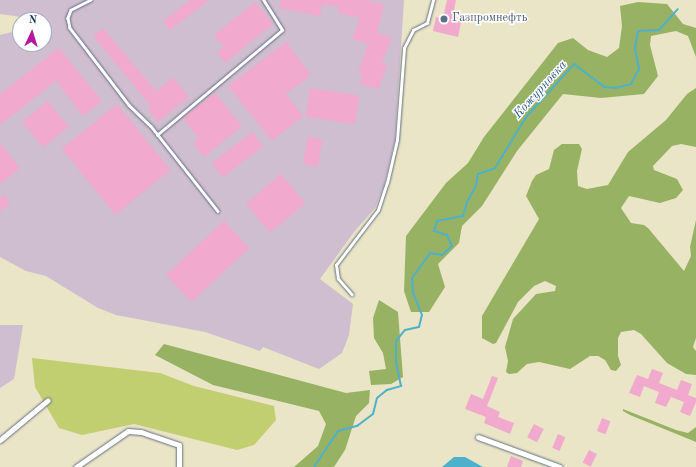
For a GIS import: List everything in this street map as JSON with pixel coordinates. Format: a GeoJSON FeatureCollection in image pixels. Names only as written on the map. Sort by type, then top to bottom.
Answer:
{"type":"FeatureCollection","features":[{"type":"Feature","properties":{"kind":"street"},"geometry":{"type":"LineString","coordinates":[[0,440],[48,400]]}},
{"type":"Feature","properties":{"kind":"street"},"geometry":{"type":"LineString","coordinates":[[76,467],[128,431],[160,438],[179,446],[179,467]]}},
{"type":"Feature","properties":{"kind":"street"},"geometry":{"type":"LineString","coordinates":[[478,437],[560,467]]}},
{"type":"Feature","properties":{"kind":"lane"},"geometry":{"type":"LineString","coordinates":[[91,0],[71,10],[68,18],[70,28],[129,105],[157,134],[218,211]]}},
{"type":"Feature","properties":{"kind":"lane"},"geometry":{"type":"LineString","coordinates":[[157,134],[282,30],[263,0]]}},
{"type":"Feature","properties":{"kind":"lane"},"geometry":{"type":"LineString","coordinates":[[352,295],[338,278],[336,265],[378,210],[385,190],[397,140],[404,48],[413,30],[427,23],[433,0]]}},
{"type":"Feature","properties":{"kind":"shaded area"},"geometry":{"type":"Polygon","coordinates":[[[0,0],[404,0],[395,140],[384,186],[375,208],[354,232],[320,279],[353,304],[349,335],[342,353],[319,369],[263,347],[260,351],[205,332],[116,315],[98,308],[46,276],[26,271],[0,257],[0,35],[12,32],[12,52],[52,52],[52,12],[12,12],[12,16],[0,14],[0,0]]]}},
{"type":"Feature","properties":{"kind":"shaded area"},"geometry":{"type":"Polygon","coordinates":[[[0,325],[23,325],[14,379],[0,388],[0,325]]]}},
{"type":"Feature","properties":{"kind":"green space"},"geometry":{"type":"Polygon","coordinates":[[[638,2],[667,4],[683,24],[696,28],[696,57],[688,36],[676,31],[651,36],[650,45],[658,76],[644,94],[601,98],[563,94],[517,151],[482,206],[462,226],[459,243],[438,264],[445,287],[429,312],[411,312],[404,291],[406,236],[446,183],[468,163],[484,137],[558,43],[573,38],[588,50],[607,57],[619,48],[622,26],[620,6],[638,2]]]}},
{"type":"Feature","properties":{"kind":"green space"},"geometry":{"type":"Polygon","coordinates":[[[696,88],[696,147],[681,144],[672,146],[653,166],[654,170],[677,179],[683,190],[676,198],[660,203],[629,196],[621,208],[631,223],[644,225],[648,228],[684,271],[691,256],[690,247],[696,220],[696,338],[693,347],[696,351],[696,375],[686,374],[667,363],[641,334],[634,330],[621,332],[618,338],[618,356],[621,365],[616,371],[611,370],[605,360],[598,356],[590,356],[570,369],[539,362],[527,364],[517,373],[509,374],[506,372],[508,361],[505,347],[513,319],[536,294],[555,291],[556,286],[545,281],[534,286],[518,302],[496,343],[493,344],[482,338],[482,316],[539,219],[526,196],[532,181],[536,175],[549,169],[554,150],[562,144],[579,144],[582,149],[577,171],[578,186],[587,189],[608,185],[628,152],[666,120],[687,94],[696,88]]]}},
{"type":"Feature","properties":{"kind":"green space"},"geometry":{"type":"Polygon","coordinates":[[[379,300],[398,312],[403,377],[391,384],[371,385],[369,371],[386,369],[383,353],[374,338],[373,318],[379,300]]]}},
{"type":"Feature","properties":{"kind":"green space"},"geometry":{"type":"Polygon","coordinates":[[[164,344],[346,393],[370,390],[369,403],[356,416],[345,450],[334,467],[294,467],[318,446],[326,424],[319,411],[213,385],[155,355],[164,344]]]}},
{"type":"Feature","properties":{"kind":"green space"},"geometry":{"type":"Polygon","coordinates":[[[32,358],[160,373],[194,386],[274,406],[276,420],[254,445],[237,450],[134,424],[82,435],[59,428],[35,387],[32,358]]]}},
{"type":"Feature","properties":{"kind":"green space"},"geometry":{"type":"Polygon","coordinates":[[[623,409],[676,430],[688,433],[696,427],[696,442],[630,415],[623,411],[623,409]]]}},
{"type":"Feature","properties":{"kind":"water"},"geometry":{"type":"Polygon","coordinates":[[[454,457],[465,457],[483,467],[442,467],[454,457]]]}},
{"type":"Feature","properties":{"kind":"building"},"geometry":{"type":"Polygon","coordinates":[[[190,0],[209,0],[170,30],[163,21],[190,0]]]}},
{"type":"Feature","properties":{"kind":"building"},"geometry":{"type":"Polygon","coordinates":[[[281,0],[366,0],[384,5],[377,33],[392,37],[382,63],[387,65],[379,89],[360,84],[362,73],[358,72],[368,44],[352,39],[360,18],[338,13],[339,7],[322,4],[320,16],[279,8],[281,0]]]}},
{"type":"Feature","properties":{"kind":"building","name":"Газпромнефть"},"geometry":{"type":"Polygon","coordinates":[[[447,0],[456,0],[452,20],[461,22],[458,37],[433,31],[436,17],[443,18],[447,0]]]}},
{"type":"Feature","properties":{"kind":"building"},"geometry":{"type":"Polygon","coordinates":[[[255,2],[273,24],[225,63],[217,52],[224,47],[214,35],[255,2]]]}},
{"type":"Feature","properties":{"kind":"building"},"geometry":{"type":"Polygon","coordinates":[[[103,28],[156,91],[173,77],[189,97],[158,122],[148,109],[151,106],[93,36],[103,28]]]}},
{"type":"Feature","properties":{"kind":"building"},"geometry":{"type":"Polygon","coordinates":[[[286,42],[311,75],[286,94],[303,116],[272,141],[228,86],[286,42]]]}},
{"type":"Feature","properties":{"kind":"building"},"geometry":{"type":"Polygon","coordinates":[[[59,48],[102,101],[83,116],[56,81],[0,125],[0,94],[59,48]]]}},
{"type":"Feature","properties":{"kind":"building"},"geometry":{"type":"Polygon","coordinates":[[[310,88],[359,96],[355,124],[305,117],[310,88]]]}},
{"type":"Feature","properties":{"kind":"building"},"geometry":{"type":"Polygon","coordinates":[[[215,93],[242,126],[204,157],[193,143],[199,139],[183,118],[215,93]]]}},
{"type":"Feature","properties":{"kind":"building"},"geometry":{"type":"Polygon","coordinates":[[[48,101],[69,127],[43,147],[22,122],[48,101]]]}},
{"type":"Feature","properties":{"kind":"building"},"geometry":{"type":"Polygon","coordinates":[[[117,104],[170,170],[115,215],[62,149],[117,104]]]}},
{"type":"Feature","properties":{"kind":"building"},"geometry":{"type":"Polygon","coordinates":[[[252,132],[263,146],[223,178],[212,163],[252,132]]]}},
{"type":"Feature","properties":{"kind":"building"},"geometry":{"type":"Polygon","coordinates":[[[308,137],[323,140],[318,166],[303,164],[308,137]]]}},
{"type":"Feature","properties":{"kind":"building"},"geometry":{"type":"Polygon","coordinates":[[[0,143],[20,168],[0,184],[0,143]]]}},
{"type":"Feature","properties":{"kind":"building"},"geometry":{"type":"Polygon","coordinates":[[[281,174],[305,203],[270,233],[246,204],[281,174]]]}},
{"type":"Feature","properties":{"kind":"building"},"geometry":{"type":"Polygon","coordinates":[[[4,195],[10,203],[0,211],[0,199],[4,195]]]}},
{"type":"Feature","properties":{"kind":"building"},"geometry":{"type":"Polygon","coordinates":[[[224,221],[249,248],[191,302],[166,275],[224,221]]]}},
{"type":"Feature","properties":{"kind":"building"},"geometry":{"type":"Polygon","coordinates":[[[652,369],[663,373],[659,383],[677,390],[681,380],[692,384],[688,395],[696,398],[696,402],[690,416],[680,412],[684,402],[671,397],[666,407],[655,403],[659,392],[644,386],[640,397],[629,393],[637,375],[648,379],[652,369]]]}},
{"type":"Feature","properties":{"kind":"building"},"geometry":{"type":"Polygon","coordinates":[[[492,376],[498,378],[487,406],[500,412],[498,417],[514,423],[510,434],[484,423],[486,417],[465,409],[471,394],[483,399],[492,376]]]}},
{"type":"Feature","properties":{"kind":"building"},"geometry":{"type":"Polygon","coordinates":[[[602,418],[610,421],[605,434],[597,431],[602,418]]]}},
{"type":"Feature","properties":{"kind":"building"},"geometry":{"type":"Polygon","coordinates":[[[534,424],[544,429],[537,442],[527,437],[534,424]]]}},
{"type":"Feature","properties":{"kind":"building"},"geometry":{"type":"Polygon","coordinates":[[[558,434],[565,437],[560,451],[552,448],[558,434]]]}},
{"type":"Feature","properties":{"kind":"building"},"geometry":{"type":"Polygon","coordinates":[[[589,450],[597,454],[591,467],[583,462],[589,450]]]}},
{"type":"Feature","properties":{"kind":"building"},"geometry":{"type":"Polygon","coordinates":[[[511,456],[523,461],[521,467],[507,467],[511,456]]]}},
{"type":"Feature","properties":{"kind":"waterway","name":"Кожурновка"},"geometry":{"type":"LineString","coordinates":[[314,467],[338,431],[357,426],[373,414],[377,398],[387,390],[401,386],[396,363],[396,341],[405,330],[419,327],[422,315],[413,293],[412,278],[430,253],[442,255],[452,246],[447,235],[434,231],[437,221],[463,216],[467,202],[476,186],[478,174],[495,168],[526,117],[574,64],[604,87],[616,88],[631,84],[639,69],[635,48],[638,31],[659,30],[678,9]]}},
{"type":"Feature","properties":{"kind":"place","name":"Газпромнефть"},"geometry":{"type":"Point","coordinates":[444,19]}}]}
